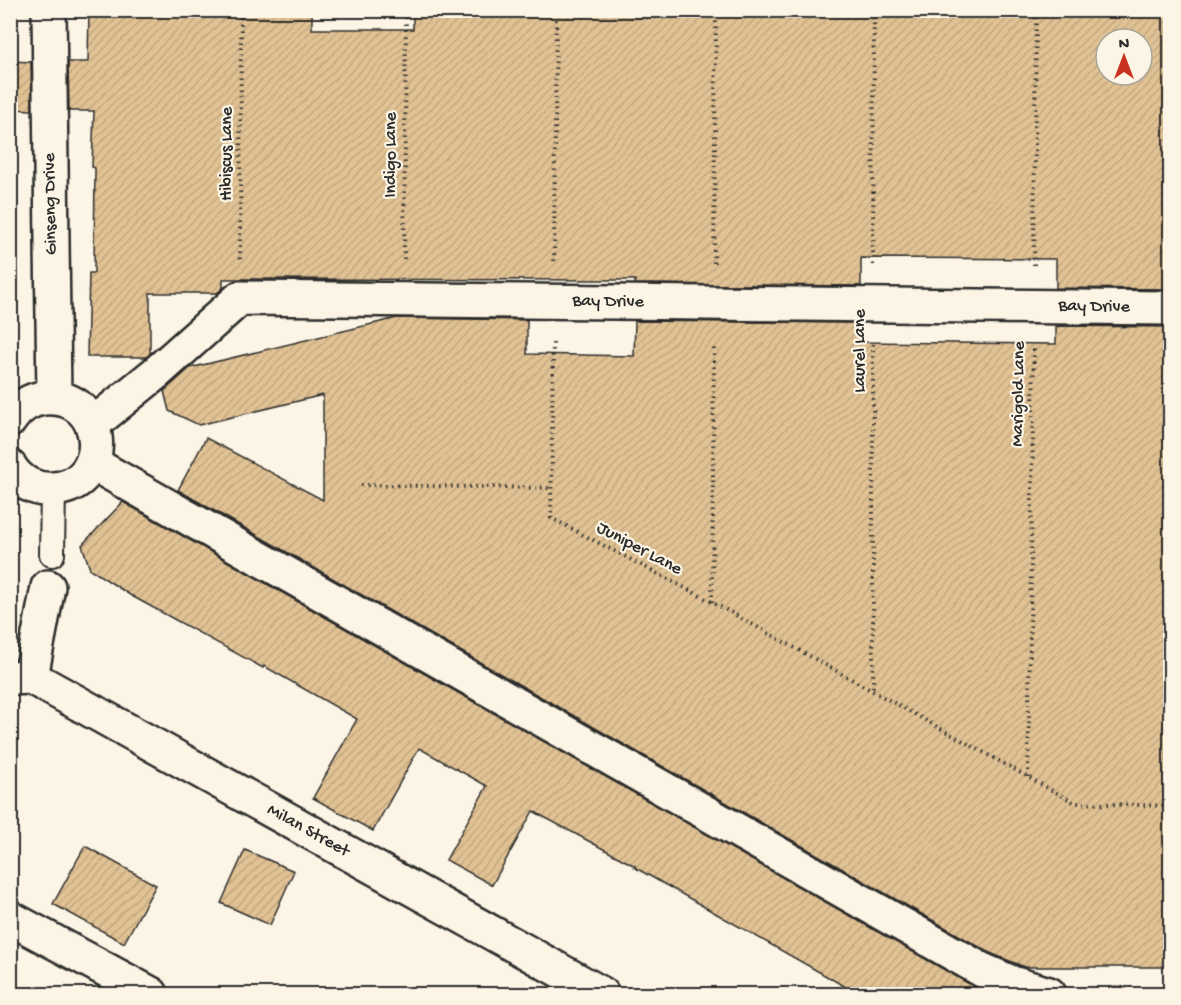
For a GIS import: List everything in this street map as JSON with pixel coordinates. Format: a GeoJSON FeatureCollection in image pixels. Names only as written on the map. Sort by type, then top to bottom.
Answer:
{"type":"FeatureCollection","features":[{"type":"Feature","properties":{"kind":"street","name":"Ginseng Drive"},"geometry":{"type":"LineString","coordinates":[[49,10],[54,397]]}},
{"type":"Feature","properties":{"kind":"street"},"geometry":{"type":"LineString","coordinates":[[93,424],[156,373],[240,298]]}},
{"type":"Feature","properties":{"kind":"street","name":"Bay Drive"},"geometry":{"type":"LineString","coordinates":[[240,298],[1170,308]]}},
{"type":"Feature","properties":{"kind":"street"},"geometry":{"type":"LineString","coordinates":[[10,420],[24,405],[38,399],[54,397],[66,399],[86,414],[93,424],[96,437],[96,450],[92,463],[76,482],[65,487],[38,489],[25,482],[10,467]]}},
{"type":"Feature","properties":{"kind":"street"},"geometry":{"type":"LineString","coordinates":[[92,463],[982,970],[1012,983],[1049,994]]}},
{"type":"Feature","properties":{"kind":"street"},"geometry":{"type":"LineString","coordinates":[[21,678],[48,587]]}},
{"type":"Feature","properties":{"kind":"street","name":"Milan Street"},"geometry":{"type":"LineString","coordinates":[[21,678],[602,994]]}},
{"type":"Feature","properties":{"kind":"street"},"geometry":{"type":"LineString","coordinates":[[10,918],[151,994]]}},
{"type":"Feature","properties":{"kind":"lane"},"geometry":{"type":"LineString","coordinates":[[52,554],[53,489]]}},
{"type":"Feature","properties":{"kind":"path","name":"Hibiscus Lane"},"geometry":{"type":"LineString","coordinates":[[240,298],[241,10]]}},
{"type":"Feature","properties":{"kind":"path","name":"Indigo Lane"},"geometry":{"type":"LineString","coordinates":[[404,300],[406,10]]}},
{"type":"Feature","properties":{"kind":"path","name":"Juniper Lane"},"geometry":{"type":"LineString","coordinates":[[556,10],[551,518],[712,602],[1075,803],[1170,806]]}},
{"type":"Feature","properties":{"kind":"path","name":"Laurel Lane"},"geometry":{"type":"LineString","coordinates":[[873,691],[874,10]]}},
{"type":"Feature","properties":{"kind":"path","name":"Marigold Lane"},"geometry":{"type":"LineString","coordinates":[[1028,777],[1036,10]]}},
{"type":"Feature","properties":{"kind":"path"},"geometry":{"type":"LineString","coordinates":[[361,485],[552,488]]}},
{"type":"Feature","properties":{"kind":"building"},"geometry":{"type":"Polygon","coordinates":[[[89,10],[312,10],[312,29],[413,29],[413,10],[1170,10],[1170,289],[1056,288],[1056,259],[861,258],[861,286],[635,284],[635,280],[223,279],[223,288],[217,293],[150,293],[150,354],[146,357],[87,357],[89,273],[94,273],[95,168],[92,167],[94,111],[69,111],[68,62],[88,62],[89,10]]]}},
{"type":"Feature","properties":{"kind":"building"},"geometry":{"type":"Polygon","coordinates":[[[10,61],[31,62],[32,110],[10,109],[10,61]]]}},
{"type":"Feature","properties":{"kind":"building"},"geometry":{"type":"Polygon","coordinates":[[[397,318],[527,320],[527,354],[634,356],[635,321],[860,323],[860,342],[1056,344],[1056,326],[1170,327],[1167,835],[1170,835],[1170,967],[1025,967],[990,953],[178,490],[206,438],[323,500],[323,395],[199,425],[169,411],[164,391],[190,368],[397,318]]]}},
{"type":"Feature","properties":{"kind":"building"},"geometry":{"type":"Polygon","coordinates":[[[123,502],[973,986],[991,994],[858,994],[635,866],[533,811],[492,885],[446,860],[487,786],[419,748],[373,831],[313,798],[357,719],[264,666],[263,668],[130,595],[90,569],[82,545],[123,502]]]}},
{"type":"Feature","properties":{"kind":"building"},"geometry":{"type":"Polygon","coordinates":[[[85,846],[156,885],[124,943],[53,904],[85,846]]]}},
{"type":"Feature","properties":{"kind":"building"},"geometry":{"type":"Polygon","coordinates":[[[245,850],[294,871],[270,925],[221,903],[245,850]]]}}]}
